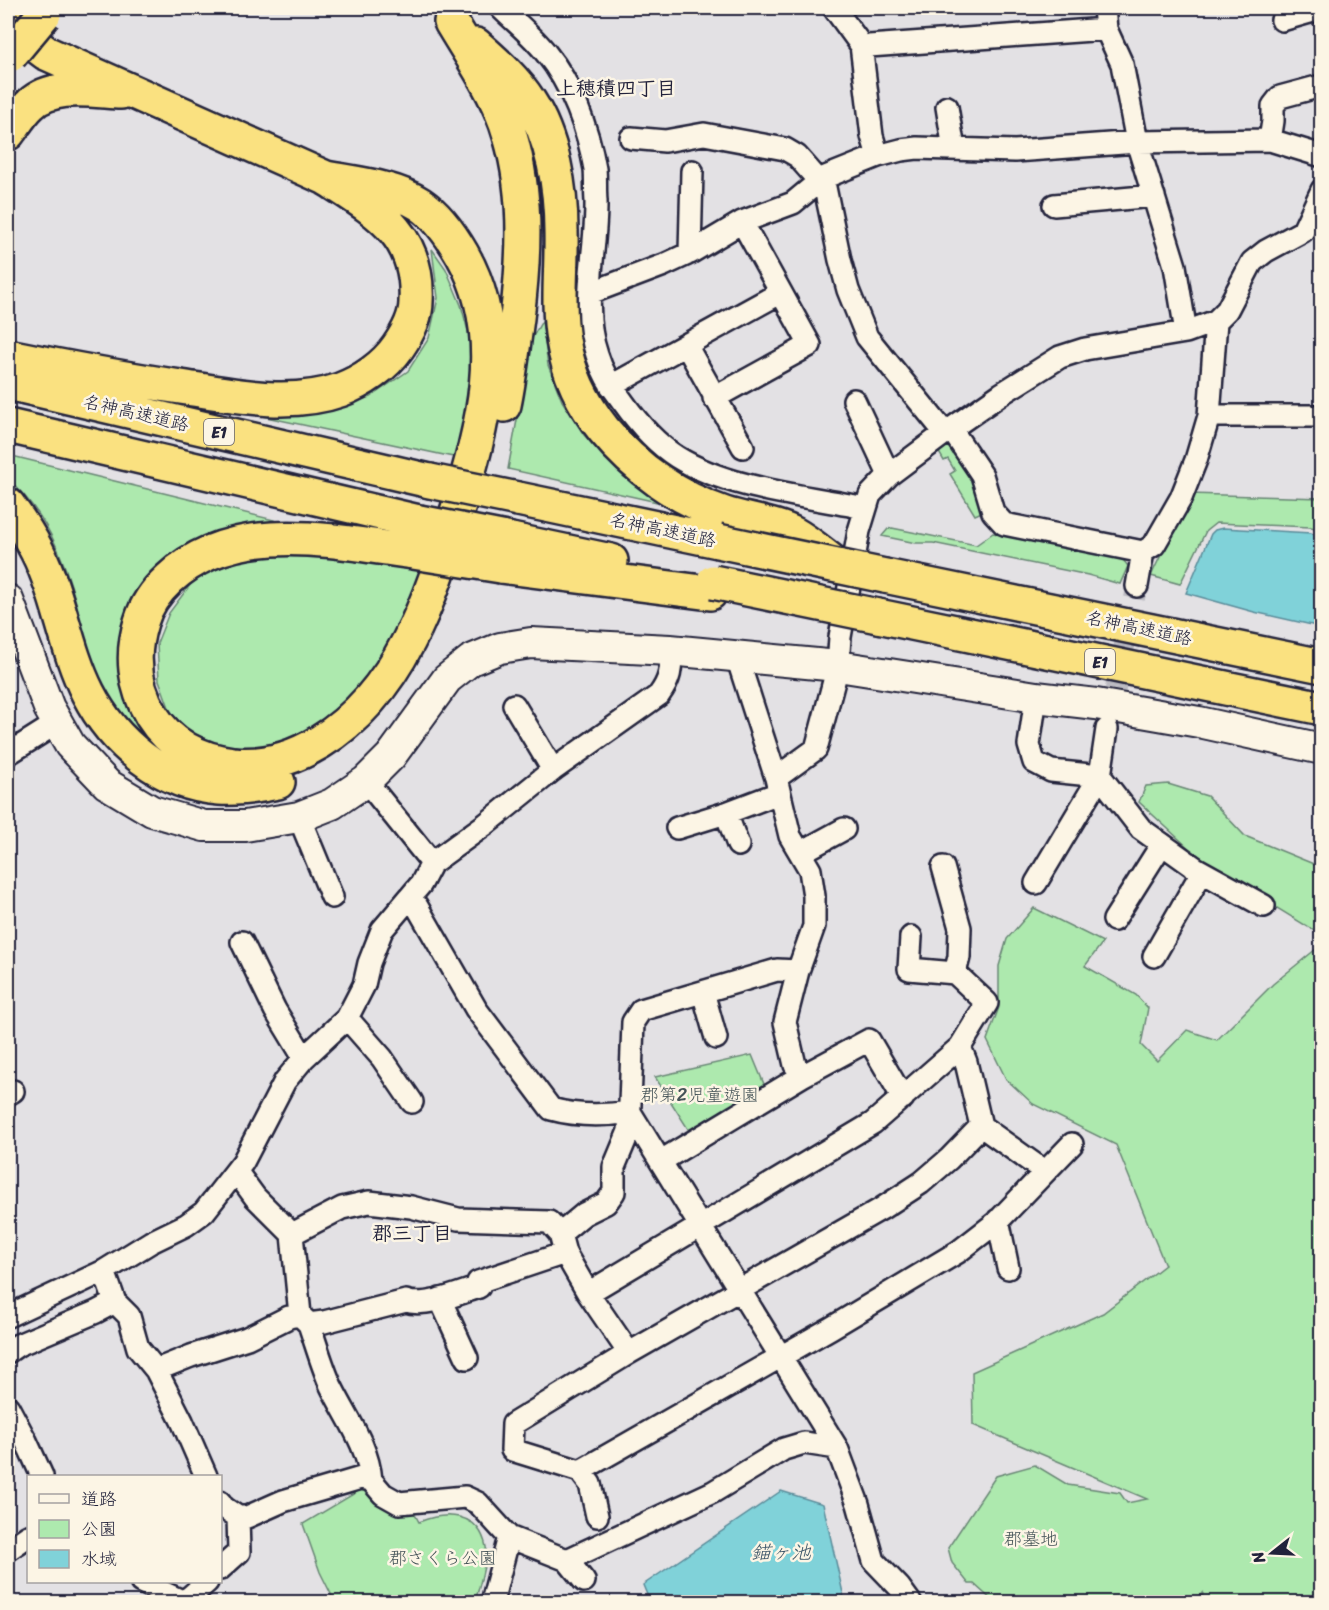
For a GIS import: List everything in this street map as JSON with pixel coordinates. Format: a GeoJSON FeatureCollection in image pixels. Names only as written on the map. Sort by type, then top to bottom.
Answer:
{"type":"FeatureCollection","features":[{"type":"Feature","properties":{"kind":"highway"},"geometry":{"type":"LineString","coordinates":[[8,51],[40,10]]}},
{"type":"Feature","properties":{"kind":"highway"},"geometry":{"type":"LineString","coordinates":[[8,14],[22,35],[46,53],[326,178],[363,202],[387,221],[404,241],[414,262],[417,284],[416,308],[407,335],[391,358],[369,375],[340,390],[309,397],[273,399],[152,383],[8,356]]}},
{"type":"Feature","properties":{"kind":"highway"},"geometry":{"type":"LineString","coordinates":[[8,506],[23,526],[38,553],[76,663],[93,702],[104,720],[124,743],[146,761],[170,775],[194,784],[220,788],[276,783],[308,772],[333,759],[367,733],[392,706],[414,670],[452,590],[487,481],[509,382],[524,242],[523,197],[517,160],[505,121],[487,84],[443,15]]}},
{"type":"Feature","properties":{"kind":"highway"},"geometry":{"type":"LineString","coordinates":[[443,15],[510,76],[530,101],[544,130],[554,164],[560,199],[560,301],[563,339],[570,372],[585,400],[603,429],[627,455],[655,478],[687,499],[721,528]]}},
{"type":"Feature","properties":{"kind":"highway"},"geometry":{"type":"LineString","coordinates":[[8,133],[31,103],[47,93],[135,92]]}},
{"type":"Feature","properties":{"kind":"highway"},"geometry":{"type":"LineString","coordinates":[[326,178],[396,193],[420,205],[442,223],[458,247],[472,272],[482,301],[488,332],[489,364],[486,401],[477,445],[438,574],[417,624],[377,693],[355,717],[304,752],[273,762],[245,765],[215,762],[190,752],[170,738],[152,717],[141,692],[134,665],[136,637],[144,611],[159,587],[178,570],[227,545],[254,540],[416,537]]}},
{"type":"Feature","properties":{"kind":"highway","name":"名神高速道路"},"geometry":{"type":"LineString","coordinates":[[8,383],[430,481],[518,499],[721,528],[838,566],[1322,666]]}},
{"type":"Feature","properties":{"kind":"highway","name":"E1"},"geometry":{"type":"LineString","coordinates":[[8,426],[416,537],[871,614],[1322,708]]}},
{"type":"Feature","properties":{"kind":"street"},"geometry":{"type":"LineString","coordinates":[[501,8],[546,53],[569,90],[586,129],[595,171],[596,216],[590,293],[591,323],[596,354],[611,386],[640,426],[677,457],[722,477],[759,487],[865,507]]}},
{"type":"Feature","properties":{"kind":"street"},"geometry":{"type":"LineString","coordinates":[[834,8],[861,45],[872,136],[879,156]]}},
{"type":"Feature","properties":{"kind":"street"},"geometry":{"type":"LineString","coordinates":[[1104,8],[1106,29],[1122,64],[1137,142],[1175,266],[1186,332]]}},
{"type":"Feature","properties":{"kind":"street"},"geometry":{"type":"LineString","coordinates":[[861,45],[1106,29]]}},
{"type":"Feature","properties":{"kind":"street"},"geometry":{"type":"LineString","coordinates":[[1269,140],[1273,106],[1280,97],[1317,87]]}},
{"type":"Feature","properties":{"kind":"street"},"geometry":{"type":"LineString","coordinates":[[947,107],[954,149]]}},
{"type":"Feature","properties":{"kind":"street"},"geometry":{"type":"LineString","coordinates":[[631,138],[665,141],[704,134],[784,149],[797,156],[821,180],[845,280],[867,337],[948,431],[982,475],[993,512],[1004,524],[1143,552],[1154,545],[1181,498],[1196,460],[1209,416],[1216,321]]}},
{"type":"Feature","properties":{"kind":"street"},"geometry":{"type":"LineString","coordinates":[[590,293],[690,253],[742,222],[793,203],[821,180],[879,156],[901,150],[917,148],[1039,150],[1137,142],[1269,140],[1322,156]]}},
{"type":"Feature","properties":{"kind":"street"},"geometry":{"type":"LineString","coordinates":[[690,253],[692,171]]}},
{"type":"Feature","properties":{"kind":"street"},"geometry":{"type":"LineString","coordinates":[[677,828],[726,813],[777,786],[816,749],[838,666],[840,637],[865,507],[870,495],[889,475],[1001,394],[1060,357],[1085,349],[1186,332],[1216,321],[1227,310],[1252,262],[1266,251],[1303,231],[1322,190]]}},
{"type":"Feature","properties":{"kind":"street"},"geometry":{"type":"LineString","coordinates":[[1054,205],[1154,196]]}},
{"type":"Feature","properties":{"kind":"street"},"geometry":{"type":"LineString","coordinates":[[714,398],[810,345],[742,222]]}},
{"type":"Feature","properties":{"kind":"street"},"geometry":{"type":"LineString","coordinates":[[611,386],[780,293]]}},
{"type":"Feature","properties":{"kind":"street"},"geometry":{"type":"LineString","coordinates":[[686,345],[743,447]]}},
{"type":"Feature","properties":{"kind":"street"},"geometry":{"type":"LineString","coordinates":[[854,400],[889,475]]}},
{"type":"Feature","properties":{"kind":"street"},"geometry":{"type":"LineString","coordinates":[[1209,416],[1322,416]]}},
{"type":"Feature","properties":{"kind":"street"},"geometry":{"type":"LineString","coordinates":[[1137,586],[1143,552]]}},
{"type":"Feature","properties":{"kind":"street"},"geometry":{"type":"LineString","coordinates":[[8,600],[49,708],[70,745],[107,784],[152,811],[204,826],[245,826],[299,817],[332,804],[366,781],[391,756],[447,679],[471,660],[500,648],[531,643],[670,650],[838,666],[1036,697],[1096,704],[1199,722],[1322,749]]}},
{"type":"Feature","properties":{"kind":"street"},"geometry":{"type":"LineString","coordinates":[[8,1316],[104,1271],[151,1242],[186,1225],[204,1212],[236,1171],[254,1142],[285,1081],[304,1058],[346,1018],[364,986],[369,963],[382,930],[421,884],[432,863],[486,824],[553,770],[659,695],[667,684],[672,669],[670,650]]}},
{"type":"Feature","properties":{"kind":"street"},"geometry":{"type":"LineString","coordinates":[[737,657],[777,786],[790,837],[810,870],[814,896],[814,926],[798,971],[785,1022],[795,1065],[802,1077]]}},
{"type":"Feature","properties":{"kind":"street"},"geometry":{"type":"LineString","coordinates":[[1036,697],[1029,745],[1034,762],[1051,771],[1100,776],[1141,829],[1202,872],[1264,906]]}},
{"type":"Feature","properties":{"kind":"street"},"geometry":{"type":"LineString","coordinates":[[514,705],[553,770]]}},
{"type":"Feature","properties":{"kind":"street"},"geometry":{"type":"LineString","coordinates":[[8,754],[57,723]]}},
{"type":"Feature","properties":{"kind":"street"},"geometry":{"type":"LineString","coordinates":[[1036,883],[1100,776],[1107,729]]}},
{"type":"Feature","properties":{"kind":"street"},"geometry":{"type":"LineString","coordinates":[[366,781],[432,863]]}},
{"type":"Feature","properties":{"kind":"street"},"geometry":{"type":"LineString","coordinates":[[726,813],[738,845]]}},
{"type":"Feature","properties":{"kind":"street"},"geometry":{"type":"LineString","coordinates":[[299,817],[332,897]]}},
{"type":"Feature","properties":{"kind":"street"},"geometry":{"type":"LineString","coordinates":[[800,853],[844,829]]}},
{"type":"Feature","properties":{"kind":"street"},"geometry":{"type":"LineString","coordinates":[[1114,920],[1162,844]]}},
{"type":"Feature","properties":{"kind":"street"},"geometry":{"type":"LineString","coordinates":[[943,867],[960,928],[959,957],[955,974]]}},
{"type":"Feature","properties":{"kind":"street"},"geometry":{"type":"LineString","coordinates":[[1154,956],[1202,872]]}},
{"type":"Feature","properties":{"kind":"street"},"geometry":{"type":"LineString","coordinates":[[411,896],[476,1009],[551,1109],[564,1113],[610,1115],[630,1112]]}},
{"type":"Feature","properties":{"kind":"street"},"geometry":{"type":"LineString","coordinates":[[588,1293],[700,1224],[873,1123],[960,1047],[987,1002],[955,974],[909,969],[911,937]]}},
{"type":"Feature","properties":{"kind":"street"},"geometry":{"type":"LineString","coordinates":[[242,942],[275,1010],[304,1058]]}},
{"type":"Feature","properties":{"kind":"street"},"geometry":{"type":"LineString","coordinates":[[156,1371],[191,1356],[248,1338],[289,1317],[324,1322],[406,1301],[413,1304],[440,1299],[479,1287],[477,1282],[563,1244],[584,1215],[606,1203],[614,1192],[614,1167],[629,1131],[633,1022],[640,1010],[777,970],[798,971]]}},
{"type":"Feature","properties":{"kind":"street"},"geometry":{"type":"LineString","coordinates":[[704,992],[716,1038]]}},
{"type":"Feature","properties":{"kind":"street"},"geometry":{"type":"LineString","coordinates":[[346,1018],[382,1058],[412,1102]]}},
{"type":"Feature","properties":{"kind":"street"},"geometry":{"type":"LineString","coordinates":[[660,1161],[869,1040],[903,1098]]}},
{"type":"Feature","properties":{"kind":"street"},"geometry":{"type":"LineString","coordinates":[[960,1047],[966,1062],[981,1126],[1044,1171]]}},
{"type":"Feature","properties":{"kind":"street"},"geometry":{"type":"LineString","coordinates":[[630,1112],[782,1355],[837,1448],[858,1504],[874,1561],[910,1602]]}},
{"type":"Feature","properties":{"kind":"street"},"geometry":{"type":"LineString","coordinates":[[597,1516],[590,1484],[580,1471],[512,1450],[513,1424],[630,1353],[881,1209],[921,1183],[949,1159],[981,1126]]}},
{"type":"Feature","properties":{"kind":"street"},"geometry":{"type":"LineString","coordinates":[[580,1471],[958,1252],[998,1220],[1072,1144]]}},
{"type":"Feature","properties":{"kind":"street"},"geometry":{"type":"LineString","coordinates":[[236,1171],[255,1197],[292,1234],[304,1319],[331,1386],[351,1421],[370,1466],[371,1480],[384,1494],[399,1503],[465,1497],[478,1503],[509,1537],[567,1560],[584,1581]]}},
{"type":"Feature","properties":{"kind":"street"},"geometry":{"type":"LineString","coordinates":[[292,1234],[342,1209],[369,1202],[411,1208],[458,1219],[549,1222],[588,1293],[630,1353]]}},
{"type":"Feature","properties":{"kind":"street"},"geometry":{"type":"LineString","coordinates":[[998,1220],[1008,1268]]}},
{"type":"Feature","properties":{"kind":"street"},"geometry":{"type":"LineString","coordinates":[[104,1271],[115,1302],[129,1316],[138,1348],[156,1371],[182,1421],[206,1475]]}},
{"type":"Feature","properties":{"kind":"street"},"geometry":{"type":"LineString","coordinates":[[440,1299],[467,1358]]}},
{"type":"Feature","properties":{"kind":"street"},"geometry":{"type":"LineString","coordinates":[[8,1352],[18,1345],[115,1302]]}},
{"type":"Feature","properties":{"kind":"street"},"geometry":{"type":"LineString","coordinates":[[8,1407],[42,1475]]}},
{"type":"Feature","properties":{"kind":"street"},"geometry":{"type":"LineString","coordinates":[[567,1560],[713,1492],[784,1449],[804,1443],[837,1448]]}},
{"type":"Feature","properties":{"kind":"street"},"geometry":{"type":"LineString","coordinates":[[226,1509],[247,1517],[283,1501],[361,1479],[371,1480]]}},
{"type":"Feature","properties":{"kind":"street"},"geometry":{"type":"LineString","coordinates":[[222,1567],[239,1552],[226,1509]]}},
{"type":"Feature","properties":{"kind":"street"},"geometry":{"type":"LineString","coordinates":[[8,1550],[27,1537]]}},
{"type":"Feature","properties":{"kind":"street"},"geometry":{"type":"LineString","coordinates":[[492,1602],[509,1537]]}},
{"type":"Feature","properties":{"kind":"street"},"geometry":{"type":"LineString","coordinates":[[145,1583],[184,1602],[205,1583]]}},
{"type":"Feature","properties":{"kind":"green space"},"geometry":{"type":"Polygon","coordinates":[[[432,249],[446,269],[461,305],[472,346],[471,386],[458,458],[247,413],[333,408],[370,397],[408,371],[429,338],[438,298],[432,249]]]}},
{"type":"Feature","properties":{"kind":"green space"},"geometry":{"type":"Polygon","coordinates":[[[542,321],[548,365],[562,401],[584,435],[624,477],[666,504],[508,469],[532,338],[542,321]]]}},
{"type":"Feature","properties":{"kind":"green space"},"geometry":{"type":"Polygon","coordinates":[[[947,440],[977,480],[984,511],[975,515],[950,474],[955,471],[948,459],[944,461],[937,449],[947,440]]]}},
{"type":"Feature","properties":{"kind":"green space"},"geometry":{"type":"Polygon","coordinates":[[[8,455],[274,520],[273,525],[194,544],[154,571],[130,603],[120,634],[120,671],[181,762],[142,741],[130,729],[103,691],[87,653],[77,606],[66,570],[43,521],[33,506],[8,479],[8,455]]]}},
{"type":"Feature","properties":{"kind":"green space"},"geometry":{"type":"Polygon","coordinates":[[[1190,494],[1321,498],[1321,530],[1311,527],[1216,523],[1206,531],[1180,584],[1151,576],[1190,494]]]}},
{"type":"Feature","properties":{"kind":"green space"},"geometry":{"type":"Polygon","coordinates":[[[892,528],[976,545],[993,533],[1118,558],[1128,566],[1120,584],[1088,575],[933,543],[916,543],[882,536],[892,528]]]}},
{"type":"Feature","properties":{"kind":"green space"},"geometry":{"type":"Polygon","coordinates":[[[290,552],[429,570],[380,665],[342,713],[303,739],[264,750],[227,748],[190,732],[171,713],[159,680],[157,643],[169,613],[193,581],[218,562],[290,552]]]}},
{"type":"Feature","properties":{"kind":"green space"},"geometry":{"type":"Polygon","coordinates":[[[1168,784],[1207,796],[1245,836],[1321,867],[1321,935],[1207,865],[1139,802],[1146,786],[1168,784]]]}},
{"type":"Feature","properties":{"kind":"green space","name":"郡墓地"},"geometry":{"type":"Polygon","coordinates":[[[1034,908],[1103,942],[1085,966],[1136,995],[1148,1008],[1141,1045],[1157,1061],[1187,1030],[1217,1040],[1273,984],[1321,945],[1321,1602],[1201,1602],[1203,1593],[1192,1602],[994,1602],[974,1584],[969,1584],[952,1563],[948,1548],[996,1476],[1035,1465],[1068,1485],[1120,1493],[1127,1503],[1147,1499],[973,1425],[972,1372],[1103,1313],[1165,1265],[1116,1145],[1033,1104],[1006,1079],[987,1040],[999,1007],[999,966],[1007,939],[1034,908]]]}},
{"type":"Feature","properties":{"kind":"green space","name":"郡第2児童遊園"},"geometry":{"type":"Polygon","coordinates":[[[752,1055],[766,1089],[690,1132],[655,1077],[752,1055]]]}},
{"type":"Feature","properties":{"kind":"green space","name":"郡さくら公園"},"geometry":{"type":"Polygon","coordinates":[[[365,1487],[413,1511],[419,1522],[429,1518],[450,1516],[460,1517],[476,1527],[482,1535],[486,1552],[475,1602],[356,1602],[356,1599],[354,1602],[335,1602],[320,1572],[303,1524],[365,1487]]]}},
{"type":"Feature","properties":{"kind":"water"},"geometry":{"type":"Polygon","coordinates":[[[1223,528],[1311,533],[1321,537],[1321,627],[1254,612],[1186,593],[1211,534],[1223,528]]]}},
{"type":"Feature","properties":{"kind":"water","name":"錨ヶ池"},"geometry":{"type":"Polygon","coordinates":[[[781,1491],[823,1504],[845,1602],[650,1602],[643,1585],[781,1491]]]}},
{"type":"Feature","properties":{"kind":"tunnel"},"geometry":{"type":"LineString","coordinates":[[1109,720],[1137,586]]}},
{"type":"Feature","properties":{"kind":"district","name":"上穂積四丁目"},"geometry":{"type":"Point","coordinates":[616,88]}},
{"type":"Feature","properties":{"kind":"district","name":"郡三丁目"},"geometry":{"type":"Point","coordinates":[412,1233]}}]}
